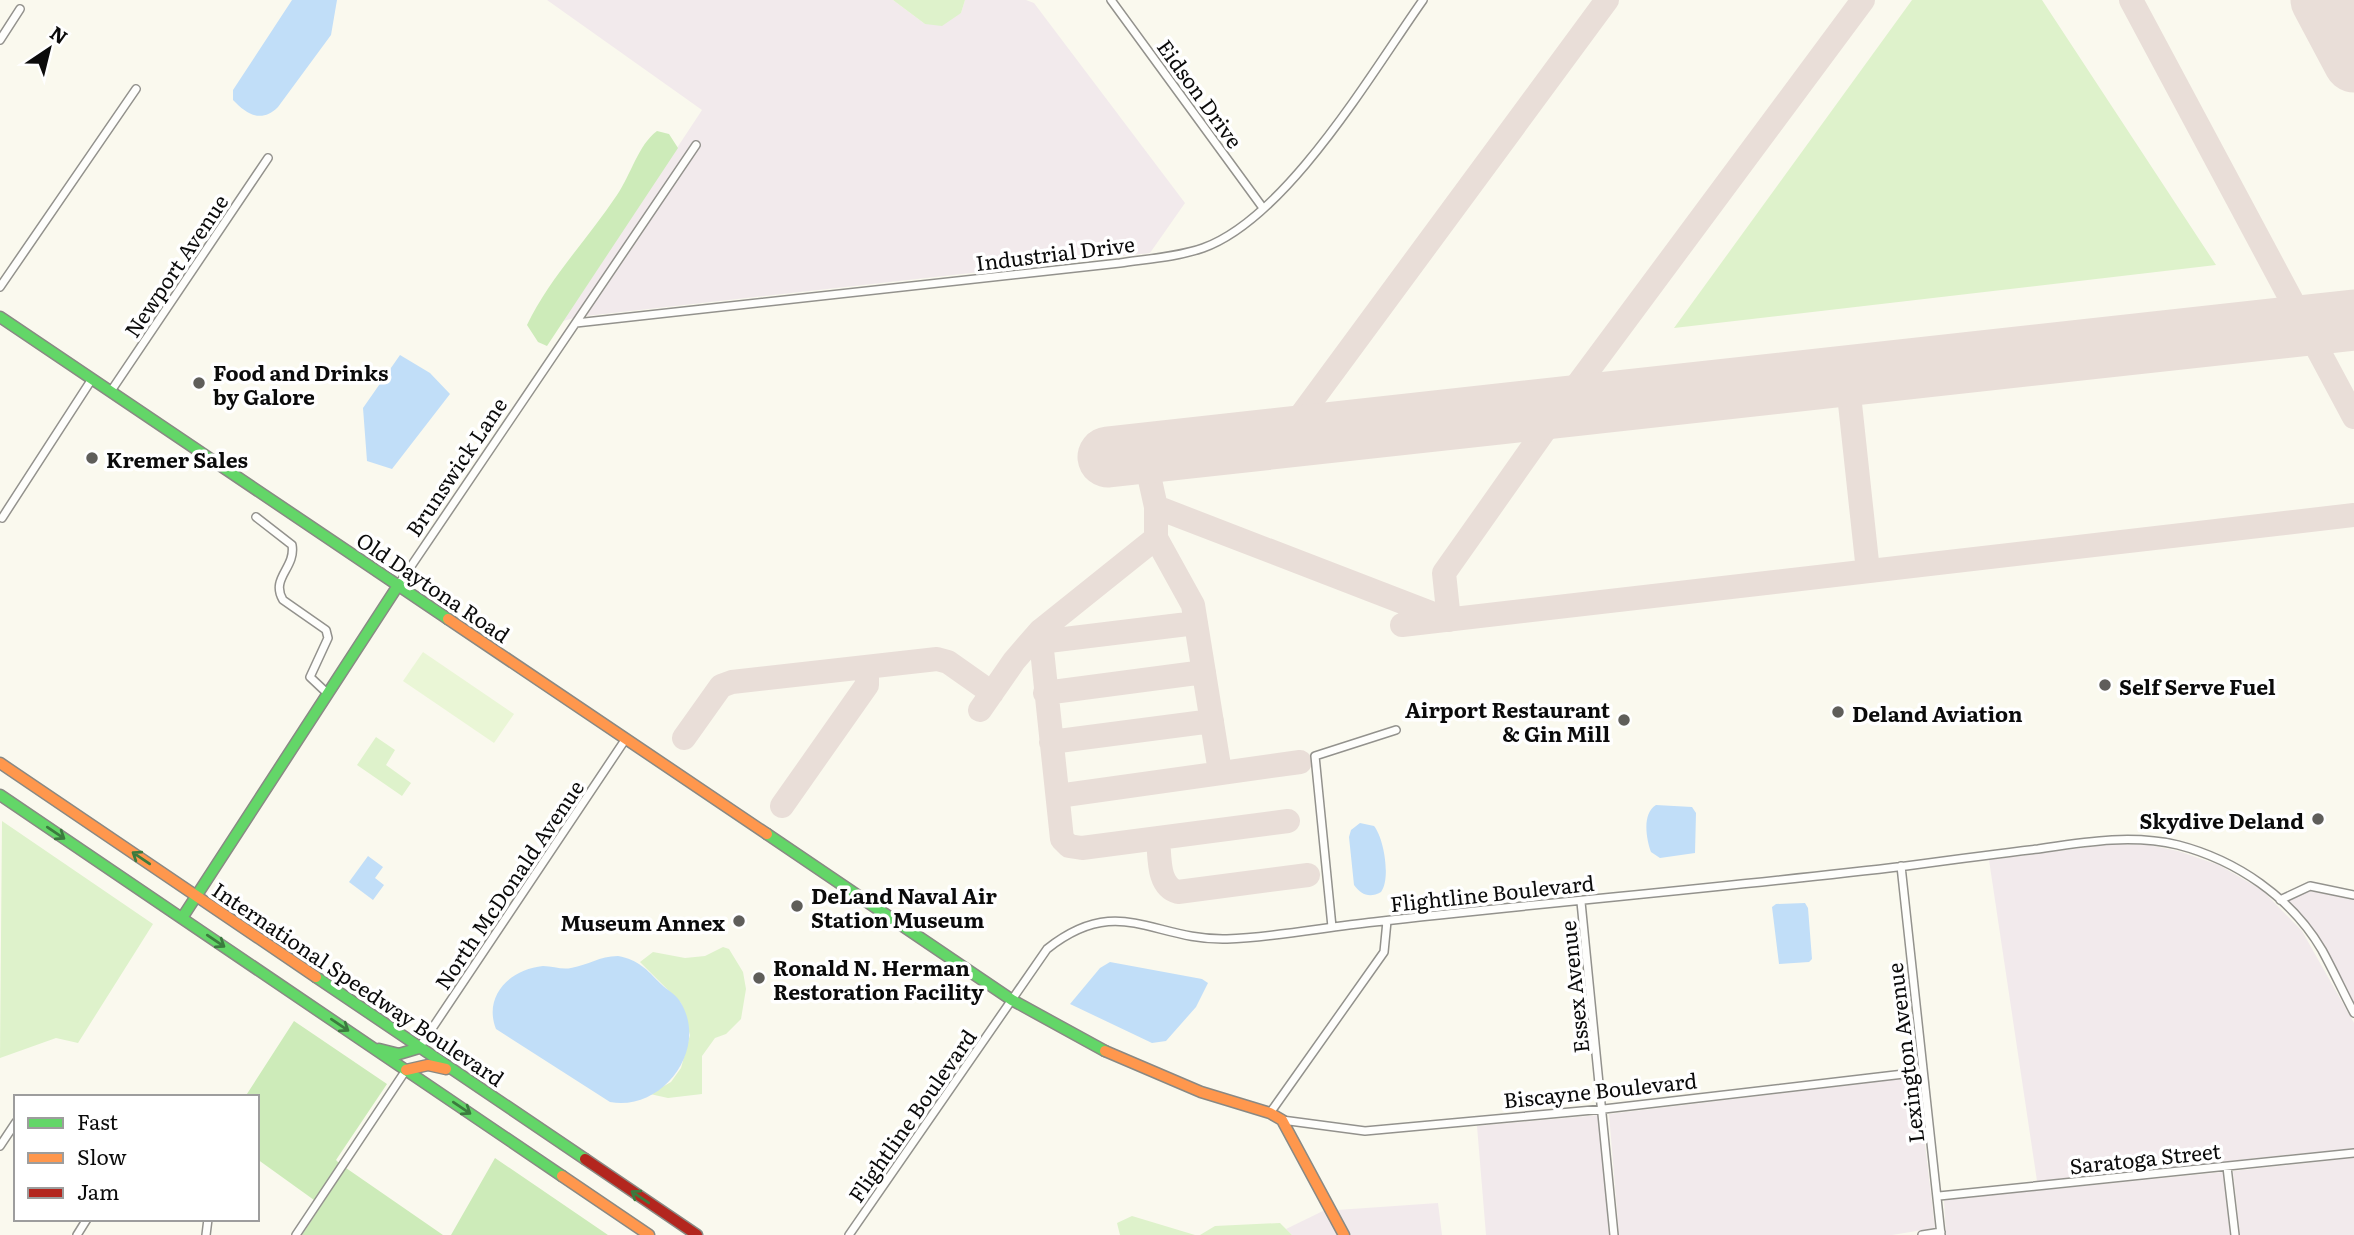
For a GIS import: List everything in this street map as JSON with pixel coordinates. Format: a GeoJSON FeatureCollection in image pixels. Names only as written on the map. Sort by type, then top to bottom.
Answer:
{"type":"FeatureCollection","features":[{"type":"Feature","properties":{"kind":"street","name":"Eidson Drive"},"geometry":{"type":"LineString","coordinates":[[1111,0],[1263,208]]}},
{"type":"Feature","properties":{"kind":"street","name":"Industrial Drive"},"geometry":{"type":"LineString","coordinates":[[576,323],[1120,263],[1184,253],[1223,239],[1292,183],[1423,0]]}},
{"type":"Feature","properties":{"kind":"street"},"geometry":{"type":"LineString","coordinates":[[0,40],[20,9]]}},
{"type":"Feature","properties":{"kind":"street"},"geometry":{"type":"LineString","coordinates":[[0,287],[136,89]]}},
{"type":"Feature","properties":{"kind":"street","name":"Brunswick Lane"},"geometry":{"type":"LineString","coordinates":[[182,918],[399,584],[696,145]]}},
{"type":"Feature","properties":{"kind":"street","name":"Newport Avenue"},"geometry":{"type":"LineString","coordinates":[[111,391],[268,158]]}},
{"type":"Feature","properties":{"kind":"street","name":"Old Daytona Road"},"geometry":{"type":"LineString","coordinates":[[0,317],[1012,1000]]}},
{"type":"Feature","properties":{"kind":"street"},"geometry":{"type":"LineString","coordinates":[[2,518],[92,379]]}},
{"type":"Feature","properties":{"kind":"street"},"geometry":{"type":"LineString","coordinates":[[256,517],[292,545],[292,559],[278,583],[279,593],[283,600],[326,630],[328,638],[310,677],[328,694]]}},
{"type":"Feature","properties":{"kind":"street"},"geometry":{"type":"LineString","coordinates":[[1332,927],[1315,756],[1396,730]]}},
{"type":"Feature","properties":{"kind":"street","name":"North McDonald Avenue"},"geometry":{"type":"LineString","coordinates":[[419,1048],[625,740]]}},
{"type":"Feature","properties":{"kind":"street","name":"International Speedway Boulevard"},"geometry":{"type":"LineString","coordinates":[[0,763],[697,1235]]}},
{"type":"Feature","properties":{"kind":"street"},"geometry":{"type":"LineString","coordinates":[[0,795],[649,1235]]}},
{"type":"Feature","properties":{"kind":"street","name":"Flightline Boulevard"},"geometry":{"type":"LineString","coordinates":[[849,1235],[1047,948],[1084,925],[1128,921],[1193,936],[1223,939],[1277,935],[1387,920],[1581,902],[1901,866],[2111,839],[2151,840],[2180,846],[2221,861],[2247,874],[2280,900],[2321,948],[2354,1013]]}},
{"type":"Feature","properties":{"kind":"street","name":"Lexington Avenue"},"geometry":{"type":"LineString","coordinates":[[1901,866],[1921,1072],[1939,1196],[1941,1233]]}},
{"type":"Feature","properties":{"kind":"street"},"geometry":{"type":"LineString","coordinates":[[2280,900],[2310,886],[2354,895]]}},
{"type":"Feature","properties":{"kind":"street","name":"Essex Avenue"},"geometry":{"type":"LineString","coordinates":[[1581,902],[1604,1109],[1614,1235]]}},
{"type":"Feature","properties":{"kind":"street"},"geometry":{"type":"LineString","coordinates":[[1270,1113],[1384,952],[1387,920]]}},
{"type":"Feature","properties":{"kind":"street"},"geometry":{"type":"LineString","coordinates":[[1012,1000],[1059,1028],[1188,1089],[1270,1113],[1282,1120],[1345,1235]]}},
{"type":"Feature","properties":{"kind":"street"},"geometry":{"type":"LineString","coordinates":[[373,1048],[399,1054],[419,1048]]}},
{"type":"Feature","properties":{"kind":"street"},"geometry":{"type":"LineString","coordinates":[[296,1235],[406,1070],[428,1065],[453,1070]]}},
{"type":"Feature","properties":{"kind":"street","name":"Biscayne Boulevard"},"geometry":{"type":"LineString","coordinates":[[1282,1120],[1365,1131],[1604,1109],[1921,1072]]}},
{"type":"Feature","properties":{"kind":"street"},"geometry":{"type":"LineString","coordinates":[[0,1146],[14,1125]]}},
{"type":"Feature","properties":{"kind":"street","name":"Saratoga Street"},"geometry":{"type":"LineString","coordinates":[[1939,1196],[2354,1153]]}},
{"type":"Feature","properties":{"kind":"street"},"geometry":{"type":"LineString","coordinates":[[2227,1167],[2235,1235]]}},
{"type":"Feature","properties":{"kind":"street"},"geometry":{"type":"LineString","coordinates":[[1922,1235],[1941,1233]]}},
{"type":"Feature","properties":{"kind":"shaded area"},"geometry":{"type":"Polygon","coordinates":[[[547,0],[893,0],[925,24],[961,13],[965,0],[1026,0],[1034,3],[1185,203],[1150,253],[586,316],[645,229],[638,224],[574,318],[563,321],[702,110],[547,0]]]}},
{"type":"Feature","properties":{"kind":"shaded area"},"geometry":{"type":"Polygon","coordinates":[[[2113,844],[2149,845],[2178,851],[2219,865],[2262,890],[2302,931],[2354,1023],[2354,1148],[2037,1181],[1989,860],[2113,844]]]}},
{"type":"Feature","properties":{"kind":"shaded area"},"geometry":{"type":"Polygon","coordinates":[[[2310,891],[2354,900],[2354,1002],[2325,946],[2288,900],[2310,891]]]}},
{"type":"Feature","properties":{"kind":"shaded area"},"geometry":{"type":"Polygon","coordinates":[[[1917,1077],[1935,1228],[1892,1235],[1619,1235],[1609,1114],[1917,1077]]]}},
{"type":"Feature","properties":{"kind":"shaded area"},"geometry":{"type":"Polygon","coordinates":[[[1599,1115],[1609,1235],[1486,1235],[1477,1126],[1599,1115]]]}},
{"type":"Feature","properties":{"kind":"shaded area"},"geometry":{"type":"Polygon","coordinates":[[[2354,1158],[2354,1235],[2240,1235],[2233,1171],[2354,1158]]]}},
{"type":"Feature","properties":{"kind":"shaded area"},"geometry":{"type":"Polygon","coordinates":[[[2223,1172],[2230,1235],[1946,1235],[1944,1200],[2223,1172]]]}},
{"type":"Feature","properties":{"kind":"shaded area"},"geometry":{"type":"Polygon","coordinates":[[[1438,1203],[1442,1235],[1350,1235],[1337,1210],[1438,1203]]]}},
{"type":"Feature","properties":{"kind":"shaded area"},"geometry":{"type":"Polygon","coordinates":[[[1325,1210],[1338,1235],[1292,1235],[1286,1229],[1325,1210]]]}},
{"type":"Feature","properties":{"kind":"green space"},"geometry":{"type":"Polygon","coordinates":[[[893,0],[965,0],[961,13],[942,26],[925,24],[893,0]]]}},
{"type":"Feature","properties":{"kind":"green space"},"geometry":{"type":"Polygon","coordinates":[[[1912,0],[2042,0],[2216,265],[1674,328],[1912,0]]]}},
{"type":"Feature","properties":{"kind":"green space"},"geometry":{"type":"Polygon","coordinates":[[[657,131],[669,134],[678,148],[547,346],[538,342],[527,325],[536,307],[617,195],[645,144],[657,131]]]}},
{"type":"Feature","properties":{"kind":"green space"},"geometry":{"type":"Polygon","coordinates":[[[423,652],[514,714],[494,743],[403,681],[423,652]]]}},
{"type":"Feature","properties":{"kind":"green space"},"geometry":{"type":"Polygon","coordinates":[[[376,737],[395,750],[386,765],[411,783],[402,796],[357,765],[376,737]]]}},
{"type":"Feature","properties":{"kind":"green space"},"geometry":{"type":"Polygon","coordinates":[[[2,821],[153,924],[78,1043],[56,1038],[0,1058],[2,821]]]}},
{"type":"Feature","properties":{"kind":"green space"},"geometry":{"type":"Polygon","coordinates":[[[723,947],[729,949],[743,972],[746,989],[741,1019],[726,1034],[715,1038],[702,1056],[702,1094],[668,1098],[650,1094],[671,1082],[681,1068],[690,1035],[681,1003],[640,962],[653,952],[685,958],[705,956],[723,947]]]}},
{"type":"Feature","properties":{"kind":"green space"},"geometry":{"type":"Polygon","coordinates":[[[294,1021],[387,1084],[336,1160],[339,1163],[314,1200],[259,1160],[259,1095],[246,1095],[294,1021]]]}},
{"type":"Feature","properties":{"kind":"green space"},"geometry":{"type":"Polygon","coordinates":[[[495,1158],[608,1235],[451,1235],[495,1158]]]}},
{"type":"Feature","properties":{"kind":"green space"},"geometry":{"type":"Polygon","coordinates":[[[346,1168],[443,1235],[302,1235],[346,1168]]]}},
{"type":"Feature","properties":{"kind":"green space"},"geometry":{"type":"Polygon","coordinates":[[[1132,1216],[1195,1235],[1120,1235],[1117,1223],[1132,1216]]]}},
{"type":"Feature","properties":{"kind":"green space"},"geometry":{"type":"Polygon","coordinates":[[[1280,1223],[1292,1235],[1200,1235],[1215,1226],[1280,1223]]]}},
{"type":"Feature","properties":{"kind":"water"},"geometry":{"type":"Polygon","coordinates":[[[292,0],[337,0],[331,35],[278,107],[266,115],[249,113],[233,100],[233,90],[292,0]]]}},
{"type":"Feature","properties":{"kind":"water"},"geometry":{"type":"Polygon","coordinates":[[[400,355],[430,373],[450,394],[392,469],[367,461],[363,408],[400,355]]]}},
{"type":"Feature","properties":{"kind":"water"},"geometry":{"type":"Polygon","coordinates":[[[1656,805],[1692,807],[1696,813],[1695,853],[1660,858],[1651,852],[1647,820],[1656,805]]]}},
{"type":"Feature","properties":{"kind":"water"},"geometry":{"type":"Polygon","coordinates":[[[1360,823],[1374,826],[1381,840],[1385,859],[1384,886],[1381,892],[1373,895],[1362,893],[1354,885],[1349,837],[1351,830],[1360,823]]]}},
{"type":"Feature","properties":{"kind":"water"},"geometry":{"type":"Polygon","coordinates":[[[368,856],[383,867],[375,878],[384,885],[373,900],[349,882],[368,856]]]}},
{"type":"Feature","properties":{"kind":"water"},"geometry":{"type":"Polygon","coordinates":[[[1805,903],[1808,908],[1812,959],[1809,962],[1779,964],[1772,907],[1776,904],[1805,903]]]}},
{"type":"Feature","properties":{"kind":"water"},"geometry":{"type":"Polygon","coordinates":[[[618,956],[642,966],[674,995],[681,1003],[688,1021],[689,1040],[684,1058],[675,1074],[647,1097],[629,1103],[610,1102],[496,1029],[493,1017],[496,995],[502,986],[520,972],[543,966],[571,968],[605,957],[618,956]]]}},
{"type":"Feature","properties":{"kind":"water"},"geometry":{"type":"Polygon","coordinates":[[[1110,962],[1202,979],[1208,983],[1196,1007],[1166,1041],[1152,1043],[1070,1004],[1100,968],[1110,962]]]}},
{"type":"Feature","properties":{"kind":"taxiway"},"geometry":{"type":"LineString","coordinates":[[1285,437],[1607,0]]}},
{"type":"Feature","properties":{"kind":"taxiway"},"geometry":{"type":"LineString","coordinates":[[1144,453],[1156,507],[1449,620],[1444,573],[1561,407],[1863,0]]}},
{"type":"Feature","properties":{"kind":"taxiway"},"geometry":{"type":"LineString","coordinates":[[2131,0],[2354,417]]}},
{"type":"Feature","properties":{"kind":"taxiway"},"geometry":{"type":"LineString","coordinates":[[1847,376],[1868,571]]}},
{"type":"Feature","properties":{"kind":"taxiway"},"geometry":{"type":"LineString","coordinates":[[980,710],[1014,661],[1040,631],[1156,538],[1156,507]]}},
{"type":"Feature","properties":{"kind":"taxiway"},"geometry":{"type":"LineString","coordinates":[[1402,625],[2354,515]]}},
{"type":"Feature","properties":{"kind":"taxiway"},"geometry":{"type":"LineString","coordinates":[[1156,538],[1193,605],[1220,772]]}},
{"type":"Feature","properties":{"kind":"taxiway"},"geometry":{"type":"LineString","coordinates":[[1040,642],[1196,623]]}},
{"type":"Feature","properties":{"kind":"taxiway"},"geometry":{"type":"LineString","coordinates":[[1040,631],[1062,839],[1069,846],[1082,848],[1288,821]]}},
{"type":"Feature","properties":{"kind":"taxiway"},"geometry":{"type":"LineString","coordinates":[[684,738],[721,686],[732,682],[937,659],[948,662],[992,693]]}},
{"type":"Feature","properties":{"kind":"taxiway"},"geometry":{"type":"LineString","coordinates":[[782,806],[867,685],[867,667]]}},
{"type":"Feature","properties":{"kind":"taxiway"},"geometry":{"type":"LineString","coordinates":[[1045,693],[1204,672]]}},
{"type":"Feature","properties":{"kind":"taxiway"},"geometry":{"type":"LineString","coordinates":[[1051,742],[1212,721]]}},
{"type":"Feature","properties":{"kind":"taxiway"},"geometry":{"type":"LineString","coordinates":[[1058,796],[1300,762]]}},
{"type":"Feature","properties":{"kind":"taxiway"},"geometry":{"type":"LineString","coordinates":[[1158,838],[1163,877],[1166,884],[1178,892],[1308,875]]}},
{"type":"Feature","properties":{"kind":"runway"},"geometry":{"type":"LineString","coordinates":[[2321,0],[2354,62]]}},
{"type":"Feature","properties":{"kind":"runway"},"geometry":{"type":"LineString","coordinates":[[1108,457],[2354,320]]}},
{"type":"Feature","properties":{"kind":"traffic: fast"},"geometry":{"type":"LineString","coordinates":[[0,317],[448,619]]}},
{"type":"Feature","properties":{"kind":"traffic: fast"},"geometry":{"type":"LineString","coordinates":[[182,918],[399,584]]}},
{"type":"Feature","properties":{"kind":"traffic: fast"},"geometry":{"type":"LineString","coordinates":[[0,795],[562,1176]]}},
{"type":"Feature","properties":{"kind":"traffic: fast"},"geometry":{"type":"LineString","coordinates":[[767,834],[1012,1000],[1105,1051]]}},
{"type":"Feature","properties":{"kind":"traffic: fast"},"geometry":{"type":"LineString","coordinates":[[316,977],[585,1159]]}},
{"type":"Feature","properties":{"kind":"traffic: fast"},"geometry":{"type":"LineString","coordinates":[[379,1049],[399,1054],[419,1048]]}},
{"type":"Feature","properties":{"kind":"traffic: slow"},"geometry":{"type":"LineString","coordinates":[[448,619],[767,834]]}},
{"type":"Feature","properties":{"kind":"traffic: slow"},"geometry":{"type":"LineString","coordinates":[[0,763],[316,977]]}},
{"type":"Feature","properties":{"kind":"traffic: slow"},"geometry":{"type":"LineString","coordinates":[[1105,1051],[1201,1092],[1270,1113],[1282,1120],[1344,1235]]}},
{"type":"Feature","properties":{"kind":"traffic: slow"},"geometry":{"type":"LineString","coordinates":[[406,1070],[428,1065],[446,1069]]}},
{"type":"Feature","properties":{"kind":"traffic: slow"},"geometry":{"type":"LineString","coordinates":[[562,1176],[649,1235]]}},
{"type":"Feature","properties":{"kind":"traffic: jam"},"geometry":{"type":"LineString","coordinates":[[585,1159],[697,1235]]}},
{"type":"Feature","properties":{"kind":"place","name":"Food and Drinks by Galore"},"geometry":{"type":"Point","coordinates":[199,383]}},
{"type":"Feature","properties":{"kind":"place","name":"Kremer Sales"},"geometry":{"type":"Point","coordinates":[92,458]}},
{"type":"Feature","properties":{"kind":"place","name":"Self Serve Fuel"},"geometry":{"type":"Point","coordinates":[2105,685]}},
{"type":"Feature","properties":{"kind":"place","name":"Deland Aviation"},"geometry":{"type":"Point","coordinates":[1838,712]}},
{"type":"Feature","properties":{"kind":"place","name":"Airport Restaurant & Gin Mill"},"geometry":{"type":"Point","coordinates":[1624,720]}},
{"type":"Feature","properties":{"kind":"place","name":"Skydive Deland"},"geometry":{"type":"Point","coordinates":[2318,819]}},
{"type":"Feature","properties":{"kind":"place","name":"DeLand Naval Air Station Museum"},"geometry":{"type":"Point","coordinates":[797,906]}},
{"type":"Feature","properties":{"kind":"place","name":"Museum Annex"},"geometry":{"type":"Point","coordinates":[739,921]}},
{"type":"Feature","properties":{"kind":"place","name":"Ronald N. Herman Restoration Facility"},"geometry":{"type":"Point","coordinates":[759,978]}}]}
